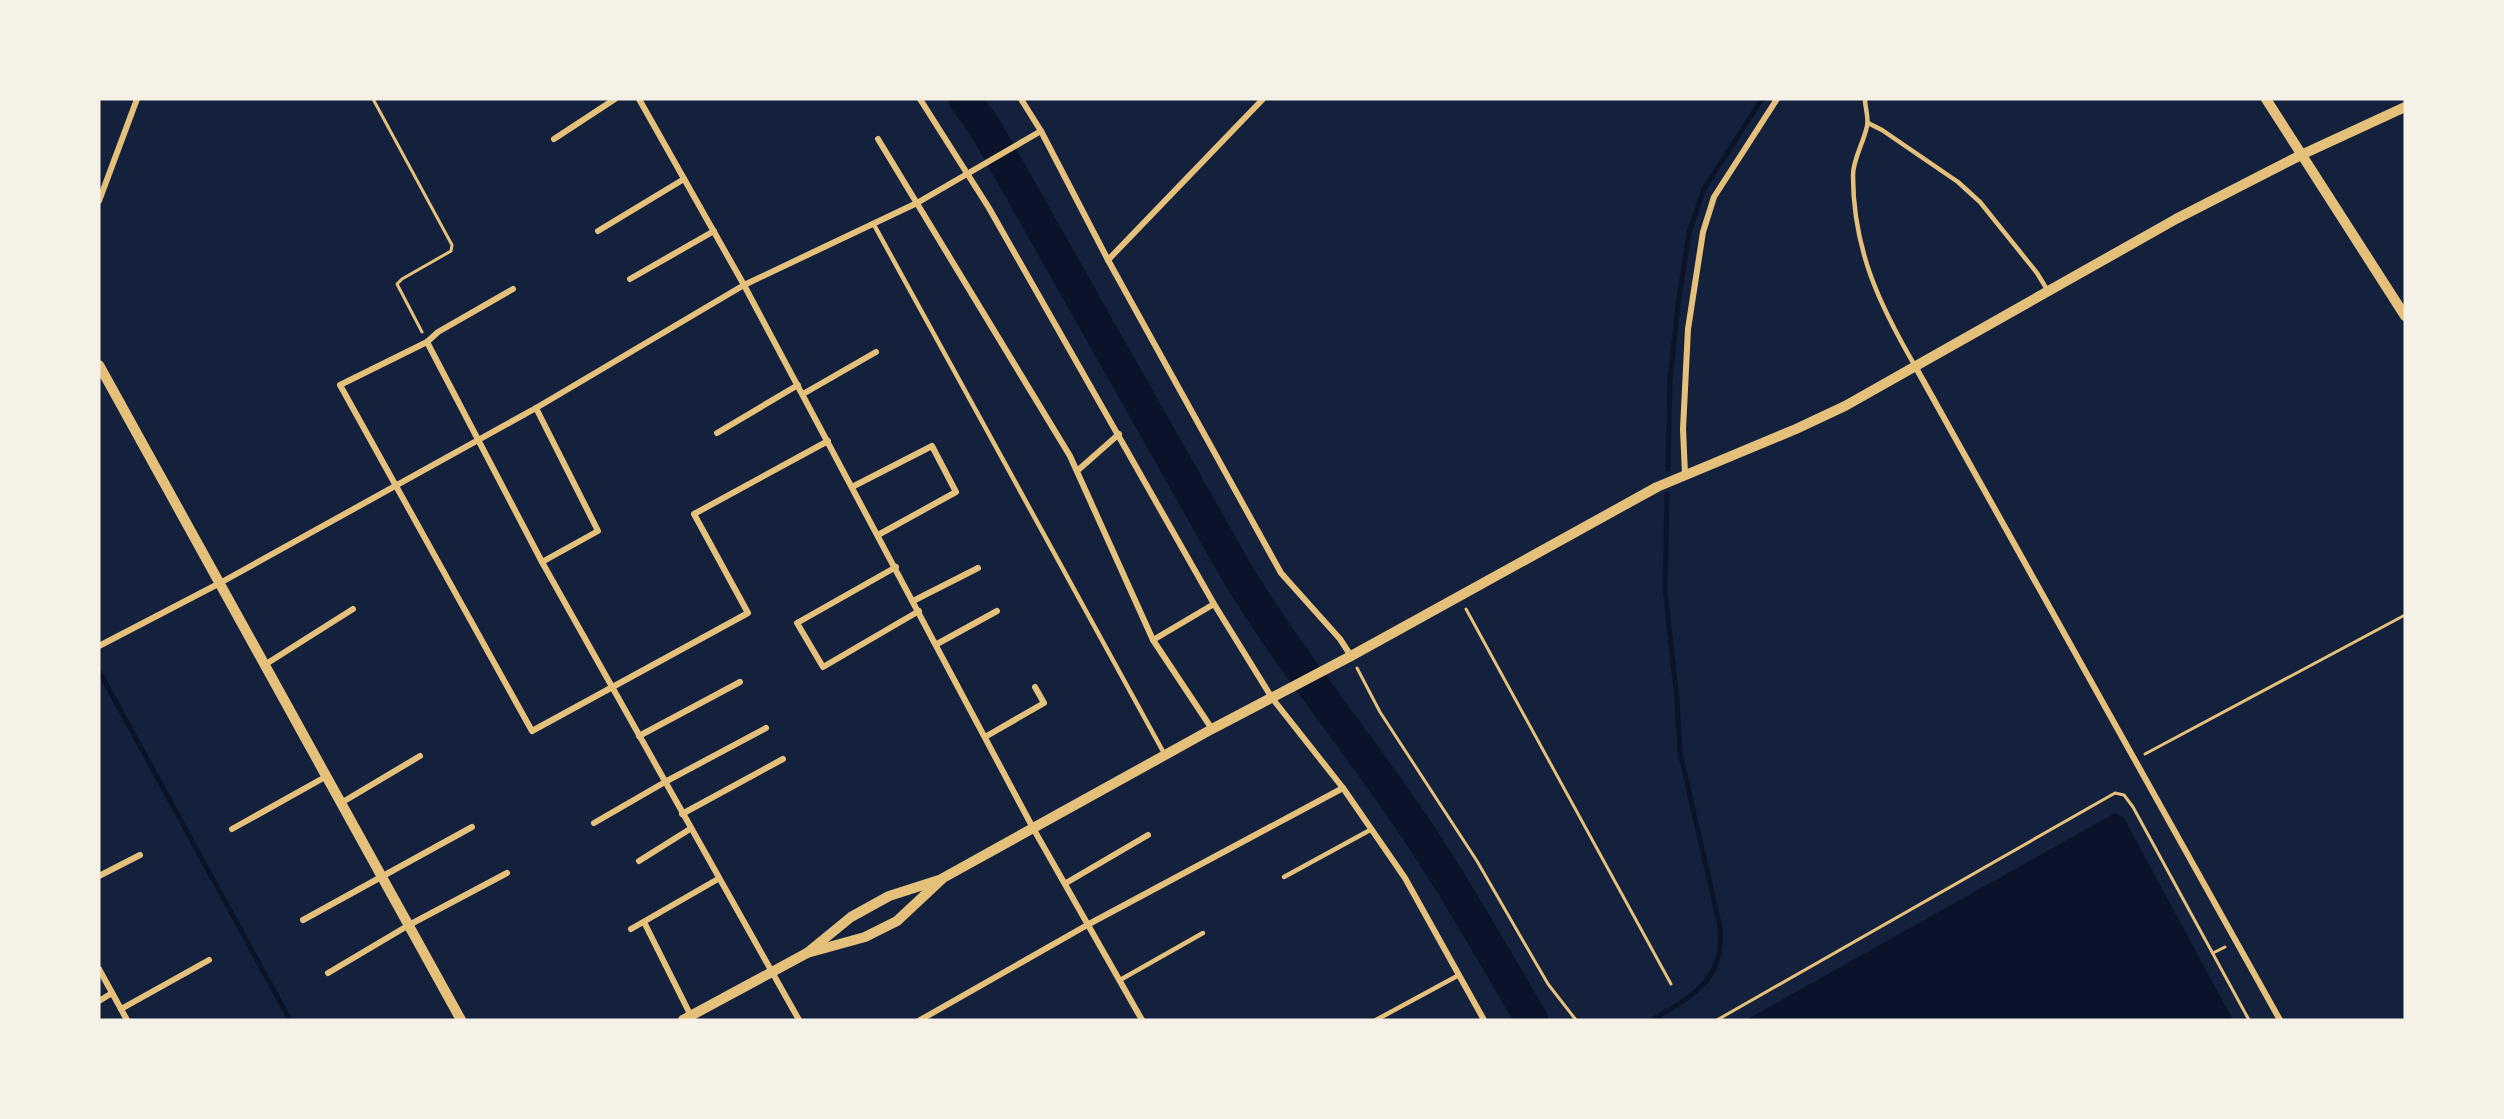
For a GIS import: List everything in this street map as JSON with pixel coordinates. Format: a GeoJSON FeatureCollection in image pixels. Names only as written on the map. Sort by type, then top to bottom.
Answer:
{"type":"FeatureCollection","features":[{"type":"Feature","properties":{"kind":"street"},"geometry":{"type":"LineString","coordinates":[[99,201],[137,99]]}},
{"type":"Feature","properties":{"kind":"street"},"geometry":{"type":"LineString","coordinates":[[554,139],[615,99]]}},
{"type":"Feature","properties":{"kind":"street"},"geometry":{"type":"LineString","coordinates":[[639,99],[744,285],[1034,828],[1142,1020]]}},
{"type":"Feature","properties":{"kind":"street"},"geometry":{"type":"LineString","coordinates":[[920,99],[970,172],[1214,604],[1405,878],[1484,1020]]}},
{"type":"Feature","properties":{"kind":"street"},"geometry":{"type":"LineString","coordinates":[[1021,99],[1041,131],[1108,260],[1281,573],[1340,639],[1351,656]]}},
{"type":"Feature","properties":{"kind":"street"},"geometry":{"type":"LineString","coordinates":[[1108,260],[1263,99]]}},
{"type":"Feature","properties":{"kind":"street"},"geometry":{"type":"LineString","coordinates":[[1685,474],[1683,429],[1688,329],[1703,232],[1714,198],[1777,99]]}},
{"type":"Feature","properties":{"kind":"street"},"geometry":{"type":"LineString","coordinates":[[2266,99],[2405,316]]}},
{"type":"Feature","properties":{"kind":"street"},"geometry":{"type":"LineString","coordinates":[[644,921],[687,1018],[807,953],[851,917],[889,896],[943,878],[1212,729],[1685,474],[1796,429],[1845,406],[2176,219],[2301,154],[2405,107]]}},
{"type":"Feature","properties":{"kind":"street"},"geometry":{"type":"LineString","coordinates":[[99,646],[220,583],[536,408],[744,285],[917,203],[1041,131]]}},
{"type":"Feature","properties":{"kind":"street"},"geometry":{"type":"LineString","coordinates":[[878,139],[1064,446],[1154,640],[1212,729]]}},
{"type":"Feature","properties":{"kind":"street"},"geometry":{"type":"LineString","coordinates":[[598,231],[684,179]]}},
{"type":"Feature","properties":{"kind":"street"},"geometry":{"type":"LineString","coordinates":[[630,279],[714,231]]}},
{"type":"Feature","properties":{"kind":"street"},"geometry":{"type":"LineString","coordinates":[[513,289],[438,332],[427,342],[340,385],[532,731],[748,613],[694,514],[828,441]]}},
{"type":"Feature","properties":{"kind":"street"},"geometry":{"type":"LineString","coordinates":[[427,342],[542,562],[799,1020]]}},
{"type":"Feature","properties":{"kind":"street"},"geometry":{"type":"LineString","coordinates":[[802,394],[876,352]]}},
{"type":"Feature","properties":{"kind":"street"},"geometry":{"type":"LineString","coordinates":[[99,365],[461,1020]]}},
{"type":"Feature","properties":{"kind":"street"},"geometry":{"type":"LineString","coordinates":[[1915,366],[2280,1020]]}},
{"type":"Feature","properties":{"kind":"street"},"geometry":{"type":"LineString","coordinates":[[717,433],[798,385]]}},
{"type":"Feature","properties":{"kind":"street"},"geometry":{"type":"LineString","coordinates":[[536,408],[598,531],[542,562]]}},
{"type":"Feature","properties":{"kind":"street"},"geometry":{"type":"LineString","coordinates":[[1077,471],[1119,434]]}},
{"type":"Feature","properties":{"kind":"street"},"geometry":{"type":"LineString","coordinates":[[852,487],[932,446],[956,492],[879,536]]}},
{"type":"Feature","properties":{"kind":"street"},"geometry":{"type":"LineString","coordinates":[[896,567],[797,623],[823,667],[919,611]]}},
{"type":"Feature","properties":{"kind":"street"},"geometry":{"type":"LineString","coordinates":[[913,601],[978,568]]}},
{"type":"Feature","properties":{"kind":"street"},"geometry":{"type":"LineString","coordinates":[[1154,640],[1214,604]]}},
{"type":"Feature","properties":{"kind":"street"},"geometry":{"type":"LineString","coordinates":[[266,664],[353,609]]}},
{"type":"Feature","properties":{"kind":"street"},"geometry":{"type":"LineString","coordinates":[[937,644],[997,611]]}},
{"type":"Feature","properties":{"kind":"street"},"geometry":{"type":"LineString","coordinates":[[639,736],[740,682]]}},
{"type":"Feature","properties":{"kind":"street"},"geometry":{"type":"LineString","coordinates":[[985,737],[1044,703],[1035,687]]}},
{"type":"Feature","properties":{"kind":"street"},"geometry":{"type":"LineString","coordinates":[[594,823],[766,728]]}},
{"type":"Feature","properties":{"kind":"street"},"geometry":{"type":"LineString","coordinates":[[341,803],[420,756]]}},
{"type":"Feature","properties":{"kind":"street"},"geometry":{"type":"LineString","coordinates":[[682,814],[783,759]]}},
{"type":"Feature","properties":{"kind":"street"},"geometry":{"type":"LineString","coordinates":[[232,829],[327,775]]}},
{"type":"Feature","properties":{"kind":"street"},"geometry":{"type":"LineString","coordinates":[[920,1020],[1089,924],[1343,788]]}},
{"type":"Feature","properties":{"kind":"street"},"geometry":{"type":"LineString","coordinates":[[303,920],[472,826]]}},
{"type":"Feature","properties":{"kind":"street"},"geometry":{"type":"LineString","coordinates":[[639,861],[690,829]]}},
{"type":"Feature","properties":{"kind":"street"},"geometry":{"type":"LineString","coordinates":[[1066,882],[1148,836]]}},
{"type":"Feature","properties":{"kind":"street"},"geometry":{"type":"LineString","coordinates":[[99,876],[140,855]]}},
{"type":"Feature","properties":{"kind":"street"},"geometry":{"type":"LineString","coordinates":[[328,973],[409,925],[507,873]]}},
{"type":"Feature","properties":{"kind":"street"},"geometry":{"type":"LineString","coordinates":[[807,953],[865,937],[897,921],[943,878]]}},
{"type":"Feature","properties":{"kind":"street"},"geometry":{"type":"LineString","coordinates":[[630,929],[718,879]]}},
{"type":"Feature","properties":{"kind":"street"},"geometry":{"type":"LineString","coordinates":[[121,1009],[209,960]]}},
{"type":"Feature","properties":{"kind":"street"},"geometry":{"type":"LineString","coordinates":[[99,969],[127,1020]]}},
{"type":"Feature","properties":{"kind":"street"},"geometry":{"type":"LineString","coordinates":[[99,1001],[112,993]]}},
{"type":"Feature","properties":{"kind":"lane"},"geometry":{"type":"LineString","coordinates":[[1865,99],[1868,123],[1853,172],[1860,242],[1870,277],[1886,315],[1915,366]]}},
{"type":"Feature","properties":{"kind":"lane"},"geometry":{"type":"LineString","coordinates":[[1868,123],[1882,130],[1958,182],[1980,202],[2037,273],[2048,291]]}},
{"type":"Feature","properties":{"kind":"lane"},"geometry":{"type":"LineString","coordinates":[[873,223],[1166,755]]}},
{"type":"Feature","properties":{"kind":"lane"},"geometry":{"type":"LineString","coordinates":[[1284,877],[1372,829]]}},
{"type":"Feature","properties":{"kind":"lane"},"geometry":{"type":"LineString","coordinates":[[1120,980],[1203,933]]}},
{"type":"Feature","properties":{"kind":"lane"},"geometry":{"type":"LineString","coordinates":[[1376,1020],[1459,975]]}},
{"type":"Feature","properties":{"kind":"path"},"geometry":{"type":"LineString","coordinates":[[373,99],[452,244],[451,251],[397,284],[427,342]]}},
{"type":"Feature","properties":{"kind":"path"},"geometry":{"type":"LineString","coordinates":[[1459,596],[1671,984]]}},
{"type":"Feature","properties":{"kind":"path"},"geometry":{"type":"LineString","coordinates":[[2134,760],[2405,615]]}},
{"type":"Feature","properties":{"kind":"path"},"geometry":{"type":"LineString","coordinates":[[1351,656],[1380,712],[1477,861],[1548,984],[1576,1020]]}},
{"type":"Feature","properties":{"kind":"path"},"geometry":{"type":"LineString","coordinates":[[1717,1020],[2115,793],[2124,795],[2133,807],[2249,1020]]}},
{"type":"Feature","properties":{"kind":"water"},"geometry":{"type":"Polygon","coordinates":[[[2115,813],[2124,818],[2233,1020],[1746,1020],[2115,813]]]}},
{"type":"Feature","properties":{"kind":"waterway"},"geometry":{"type":"LineString","coordinates":[[965,99],[986,129],[1237,573],[1294,660],[1376,772],[1432,854],[1532,1020]]}},
{"type":"Feature","properties":{"kind":"waterway"},"geometry":{"type":"LineString","coordinates":[[1668,469],[1670,380],[1689,233],[1704,189],[1762,99]]}},
{"type":"Feature","properties":{"kind":"waterway"},"geometry":{"type":"LineString","coordinates":[[1652,1020],[1680,1003],[1703,985],[1717,961],[1720,946],[1720,927],[1680,752],[1665,588],[1667,494]]}},
{"type":"Feature","properties":{"kind":"waterway"},"geometry":{"type":"LineString","coordinates":[[99,671],[290,1020]]}}]}
